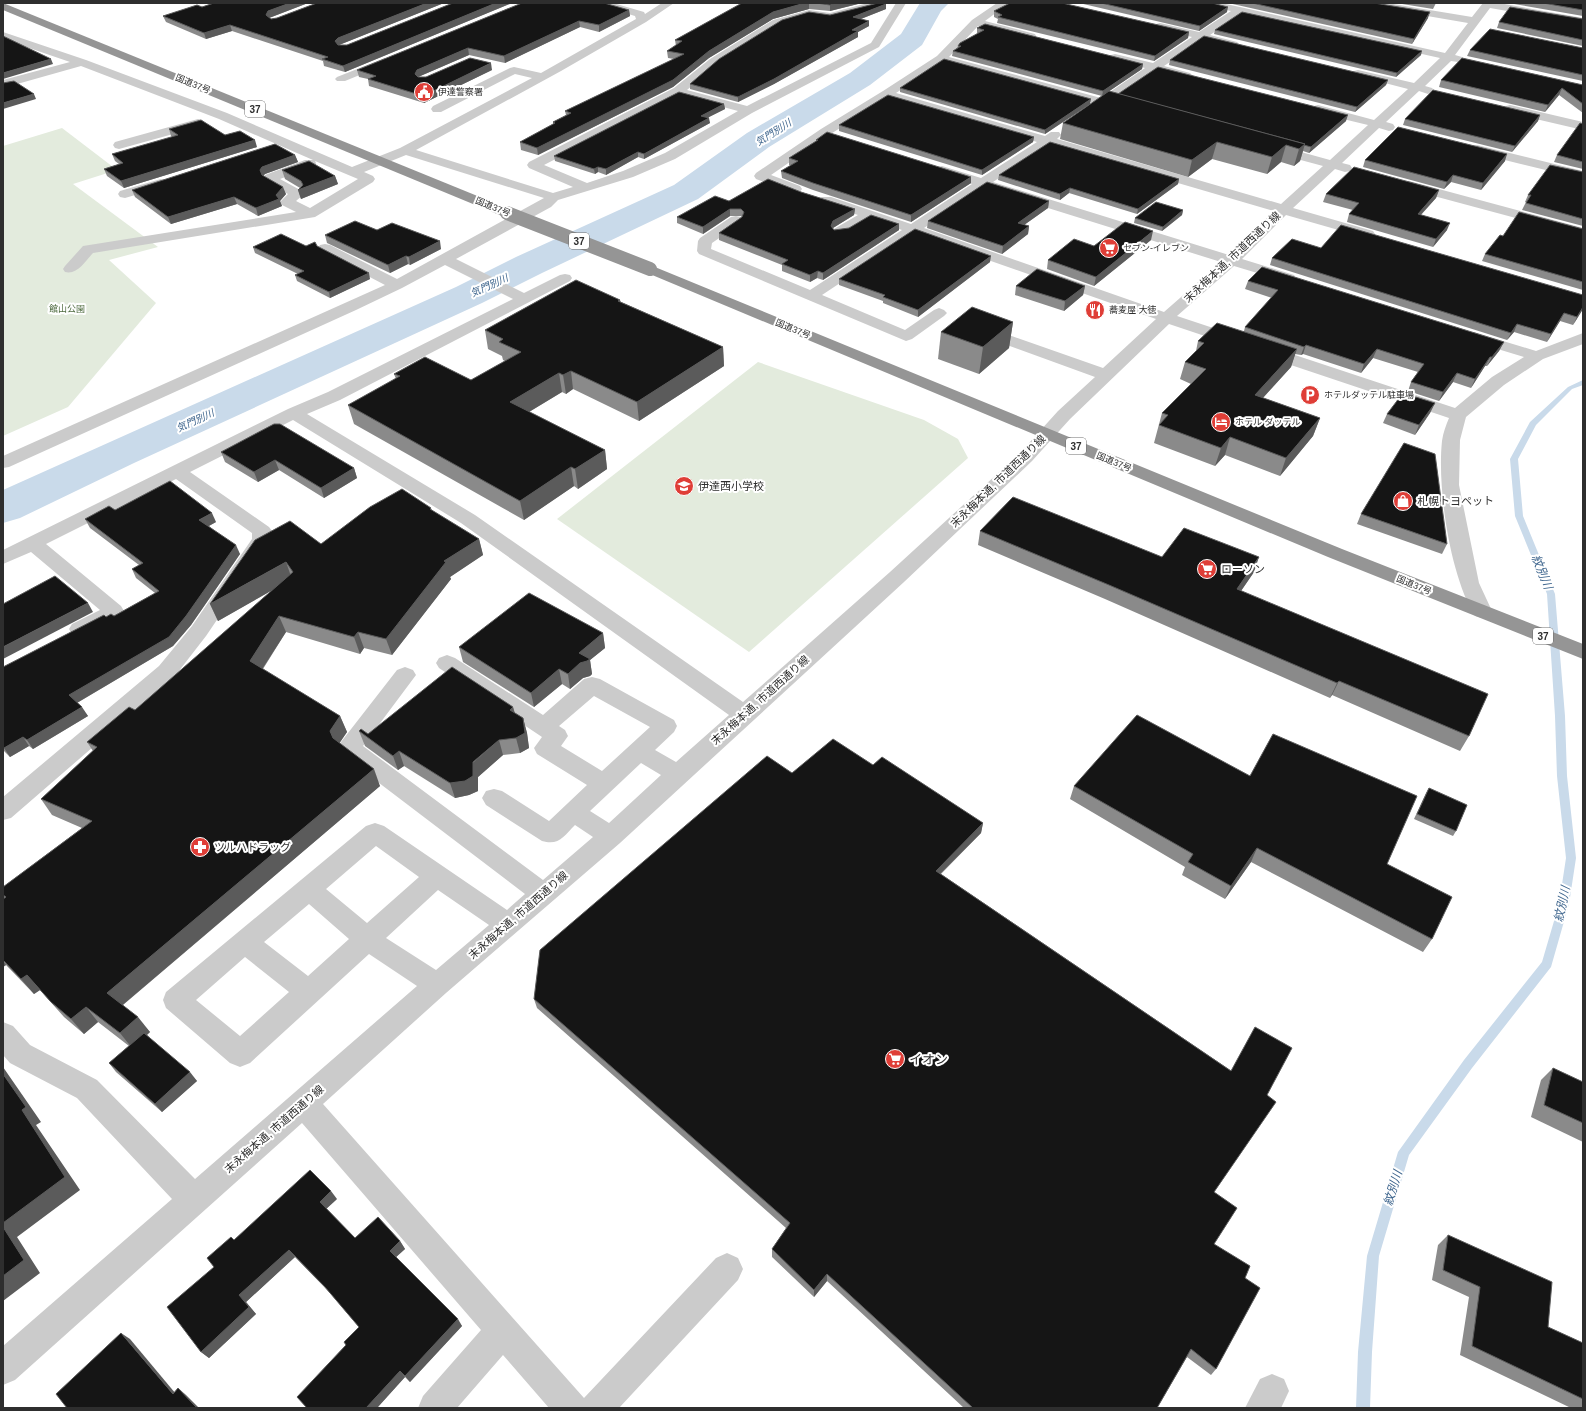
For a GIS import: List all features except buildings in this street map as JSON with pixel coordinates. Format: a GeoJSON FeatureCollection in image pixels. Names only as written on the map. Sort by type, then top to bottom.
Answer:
{"type":"FeatureCollection","features":[{"type":"Feature","properties":{"kind":"highway","name":"国道37号"},"geometry":{"type":"LineString","coordinates":[[3,6],[382,160],[507,213],[650,269],[1046,434],[1583,652]]}},
{"type":"Feature","properties":{"kind":"street"},"geometry":{"type":"LineString","coordinates":[[602,3],[640,14],[642,20]]}},
{"type":"Feature","properties":{"kind":"street"},"geometry":{"type":"LineString","coordinates":[[500,66],[514,70],[542,71],[557,69],[669,3]]}},
{"type":"Feature","properties":{"kind":"street"},"geometry":{"type":"LineString","coordinates":[[586,188],[534,165],[678,91],[714,60],[777,22],[808,12],[830,16],[880,3]]}},
{"type":"Feature","properties":{"kind":"street"},"geometry":{"type":"LineString","coordinates":[[3,463],[351,307],[449,260],[546,204],[553,197],[628,174],[670,156],[748,110],[875,45],[900,4],[883,3]]}},
{"type":"Feature","properties":{"kind":"street"},"geometry":{"type":"LineString","coordinates":[[1004,3],[976,22],[941,58],[887,94],[825,132],[761,176],[810,195],[913,228],[1101,296],[1458,415]]}},
{"type":"Feature","properties":{"kind":"street"},"geometry":{"type":"LineString","coordinates":[[1207,3],[1470,62]]}},
{"type":"Feature","properties":{"kind":"street"},"geometry":{"type":"LineString","coordinates":[[1369,3],[1473,24],[1486,30]]}},
{"type":"Feature","properties":{"kind":"street"},"geometry":{"type":"LineString","coordinates":[[1468,7],[1486,6],[1583,21]]}},
{"type":"Feature","properties":{"kind":"street","name":"末永梅本通, 市道西通り線"},"geometry":{"type":"LineString","coordinates":[[3,1368],[542,893],[611,836],[897,577],[1026,457],[1046,434],[1167,317],[1232,260],[1284,209],[1448,57],[1486,6]]}},
{"type":"Feature","properties":{"kind":"street"},"geometry":{"type":"LineString","coordinates":[[1084,115],[1240,10]]}},
{"type":"Feature","properties":{"kind":"street"},"geometry":{"type":"LineString","coordinates":[[976,22],[1043,39]]}},
{"type":"Feature","properties":{"kind":"street"},"geometry":{"type":"LineString","coordinates":[[1150,24],[1240,45]]}},
{"type":"Feature","properties":{"kind":"street"},"geometry":{"type":"LineString","coordinates":[[3,35],[82,62],[223,116],[368,179],[310,214],[88,249],[70,269]]}},
{"type":"Feature","properties":{"kind":"street"},"geometry":{"type":"LineString","coordinates":[[1103,54],[1194,77]]}},
{"type":"Feature","properties":{"kind":"street"},"geometry":{"type":"LineString","coordinates":[[342,78],[393,57]]}},
{"type":"Feature","properties":{"kind":"street"},"geometry":{"type":"LineString","coordinates":[[941,58],[1133,111]]}},
{"type":"Feature","properties":{"kind":"street"},"geometry":{"type":"LineString","coordinates":[[3,84],[82,62]]}},
{"type":"Feature","properties":{"kind":"street"},"geometry":{"type":"LineString","coordinates":[[436,108],[514,70]]}},
{"type":"Feature","properties":{"kind":"street"},"geometry":{"type":"LineString","coordinates":[[352,172],[405,151],[542,71]]}},
{"type":"Feature","properties":{"kind":"street"},"geometry":{"type":"LineString","coordinates":[[1348,71],[1440,92]]}},
{"type":"Feature","properties":{"kind":"street"},"geometry":{"type":"LineString","coordinates":[[678,91],[748,110]]}},
{"type":"Feature","properties":{"kind":"street"},"geometry":{"type":"LineString","coordinates":[[887,94],[1384,238]]}},
{"type":"Feature","properties":{"kind":"street"},"geometry":{"type":"LineString","coordinates":[[1308,106],[1400,129]]}},
{"type":"Feature","properties":{"kind":"street"},"geometry":{"type":"LineString","coordinates":[[1502,107],[1583,126]]}},
{"type":"Feature","properties":{"kind":"street"},"geometry":{"type":"LineString","coordinates":[[119,145],[223,116]]}},
{"type":"Feature","properties":{"kind":"street"},"geometry":{"type":"LineString","coordinates":[[811,296],[1066,128]]}},
{"type":"Feature","properties":{"kind":"street"},"geometry":{"type":"LineString","coordinates":[[825,132],[840,137]]}},
{"type":"Feature","properties":{"kind":"street"},"geometry":{"type":"LineString","coordinates":[[264,150],[286,143]]}},
{"type":"Feature","properties":{"kind":"street"},"geometry":{"type":"LineString","coordinates":[[1256,144],[1356,171]]}},
{"type":"Feature","properties":{"kind":"street"},"geometry":{"type":"LineString","coordinates":[[1469,147],[1583,175]]}},
{"type":"Feature","properties":{"kind":"street"},"geometry":{"type":"LineString","coordinates":[[405,151],[553,197]]}},
{"type":"Feature","properties":{"kind":"street"},"geometry":{"type":"LineString","coordinates":[[310,214],[286,202],[297,194],[270,178],[323,159]]}},
{"type":"Feature","properties":{"kind":"street"},"geometry":{"type":"LineString","coordinates":[[930,166],[1299,281]]}},
{"type":"Feature","properties":{"kind":"street"},"geometry":{"type":"LineString","coordinates":[[125,194],[176,178]]}},
{"type":"Feature","properties":{"kind":"street"},"geometry":{"type":"LineString","coordinates":[[1394,181],[1583,232]]}},
{"type":"Feature","properties":{"kind":"street"},"geometry":{"type":"LineString","coordinates":[[839,232],[870,214]]}},
{"type":"Feature","properties":{"kind":"street"},"geometry":{"type":"LineString","coordinates":[[736,220],[705,241],[704,251],[906,336],[939,313]]}},
{"type":"Feature","properties":{"kind":"street"},"geometry":{"type":"LineString","coordinates":[[325,248],[397,285]]}},
{"type":"Feature","properties":{"kind":"street"},"geometry":{"type":"LineString","coordinates":[[449,260],[519,296]]}},
{"type":"Feature","properties":{"kind":"street"},"geometry":{"type":"LineString","coordinates":[[3,558],[294,413],[334,396],[519,296],[565,278]]}},
{"type":"Feature","properties":{"kind":"street"},"geometry":{"type":"LineString","coordinates":[[968,326],[1106,375]]}},
{"type":"Feature","properties":{"kind":"street"},"geometry":{"type":"LineString","coordinates":[[1463,333],[1537,356]]}},
{"type":"Feature","properties":{"kind":"street"},"geometry":{"type":"LineString","coordinates":[[1482,611],[1469,583],[1450,485],[1451,440],[1458,415],[1498,382],[1537,356],[1583,338]]}},
{"type":"Feature","properties":{"kind":"street"},"geometry":{"type":"LineString","coordinates":[[294,413],[468,519],[744,714]]}},
{"type":"Feature","properties":{"kind":"street"},"geometry":{"type":"LineString","coordinates":[[3,811],[167,671],[199,631],[262,538],[262,531],[216,497],[177,471]]}},
{"type":"Feature","properties":{"kind":"street"},"geometry":{"type":"LineString","coordinates":[[33,543],[114,611],[65,637]]}},
{"type":"Feature","properties":{"kind":"street"},"geometry":{"type":"LineString","coordinates":[[447,663],[557,736],[545,748],[604,784]]}},
{"type":"Feature","properties":{"kind":"street"},"geometry":{"type":"LineString","coordinates":[[405,675],[349,748],[542,893]]}},
{"type":"Feature","properties":{"kind":"street"},"geometry":{"type":"LineString","coordinates":[[494,798],[551,834],[666,726],[592,685],[544,727]]}},
{"type":"Feature","properties":{"kind":"street"},"geometry":{"type":"LineString","coordinates":[[639,751],[678,774]]}},
{"type":"Feature","properties":{"kind":"street"},"geometry":{"type":"LineString","coordinates":[[574,812],[611,836]]}},
{"type":"Feature","properties":{"kind":"street"},"geometry":{"type":"LineString","coordinates":[[437,876],[240,1054],[176,1000],[375,833],[507,924]]}},
{"type":"Feature","properties":{"kind":"street"},"geometry":{"type":"LineString","coordinates":[[309,889],[368,939],[437,985]]}},
{"type":"Feature","properties":{"kind":"street"},"geometry":{"type":"LineString","coordinates":[[245,942],[309,992]]}},
{"type":"Feature","properties":{"kind":"street"},"geometry":{"type":"LineString","coordinates":[[3,1035],[20,1054],[87,1088],[194,1200]]}},
{"type":"Feature","properties":{"kind":"street"},"geometry":{"type":"LineString","coordinates":[[303,1103],[571,1408]]}},
{"type":"Feature","properties":{"kind":"street"},"geometry":{"type":"LineString","coordinates":[[596,1408],[727,1269]]}},
{"type":"Feature","properties":{"kind":"street"},"geometry":{"type":"LineString","coordinates":[[436,1408],[504,1330]]}},
{"type":"Feature","properties":{"kind":"green space","name":"館山公園"},"geometry":{"type":"Polygon","coordinates":[[[62,128],[117,170],[73,184],[158,247],[109,260],[156,303],[68,407],[3,436],[3,146],[62,128]]]}},
{"type":"Feature","properties":{"kind":"green space"},"geometry":{"type":"Polygon","coordinates":[[[758,362],[924,420],[958,439],[968,458],[749,652],[557,519],[758,362]]]}},
{"type":"Feature","properties":{"kind":"waterway","name":"気門別川"},"geometry":{"type":"LineString","coordinates":[[3,508],[118,454],[469,295],[529,265],[686,192],[758,140],[860,79],[912,39],[931,6],[936,3]]}},
{"type":"Feature","properties":{"kind":"waterway","name":"紋別川"},"geometry":{"type":"LineString","coordinates":[[1363,1408],[1365,1352],[1373,1256],[1404,1152],[1468,1064],[1547,964],[1564,904],[1571,858],[1562,776],[1560,716],[1551,594],[1519,516],[1514,459],[1533,424],[1570,388],[1583,382]]}},
{"type":"Feature","properties":{"kind":"place","name":"伊達警察署"},"geometry":{"type":"Point","coordinates":[424,92]}},
{"type":"Feature","properties":{"kind":"place","name":"セブン-イレブン"},"geometry":{"type":"Point","coordinates":[1109,248]}},
{"type":"Feature","properties":{"kind":"place","name":"蕎麦屋 大徳"},"geometry":{"type":"Point","coordinates":[1095,310]}},
{"type":"Feature","properties":{"kind":"place","name":"ホテルダッテル駐車場"},"geometry":{"type":"Point","coordinates":[1310,395]}},
{"type":"Feature","properties":{"kind":"place","name":"ホテル ダッテル"},"geometry":{"type":"Point","coordinates":[1221,422]}},
{"type":"Feature","properties":{"kind":"place","name":"伊達西小学校"},"geometry":{"type":"Point","coordinates":[684,486]}},
{"type":"Feature","properties":{"kind":"place","name":"札幌トヨペット"},"geometry":{"type":"Point","coordinates":[1403,501]}},
{"type":"Feature","properties":{"kind":"place","name":"ローソン"},"geometry":{"type":"Point","coordinates":[1207,569]}},
{"type":"Feature","properties":{"kind":"place","name":"ツルハドラッグ"},"geometry":{"type":"Point","coordinates":[200,847]}},
{"type":"Feature","properties":{"kind":"place","name":"イオン"},"geometry":{"type":"Point","coordinates":[895,1059]}}]}
